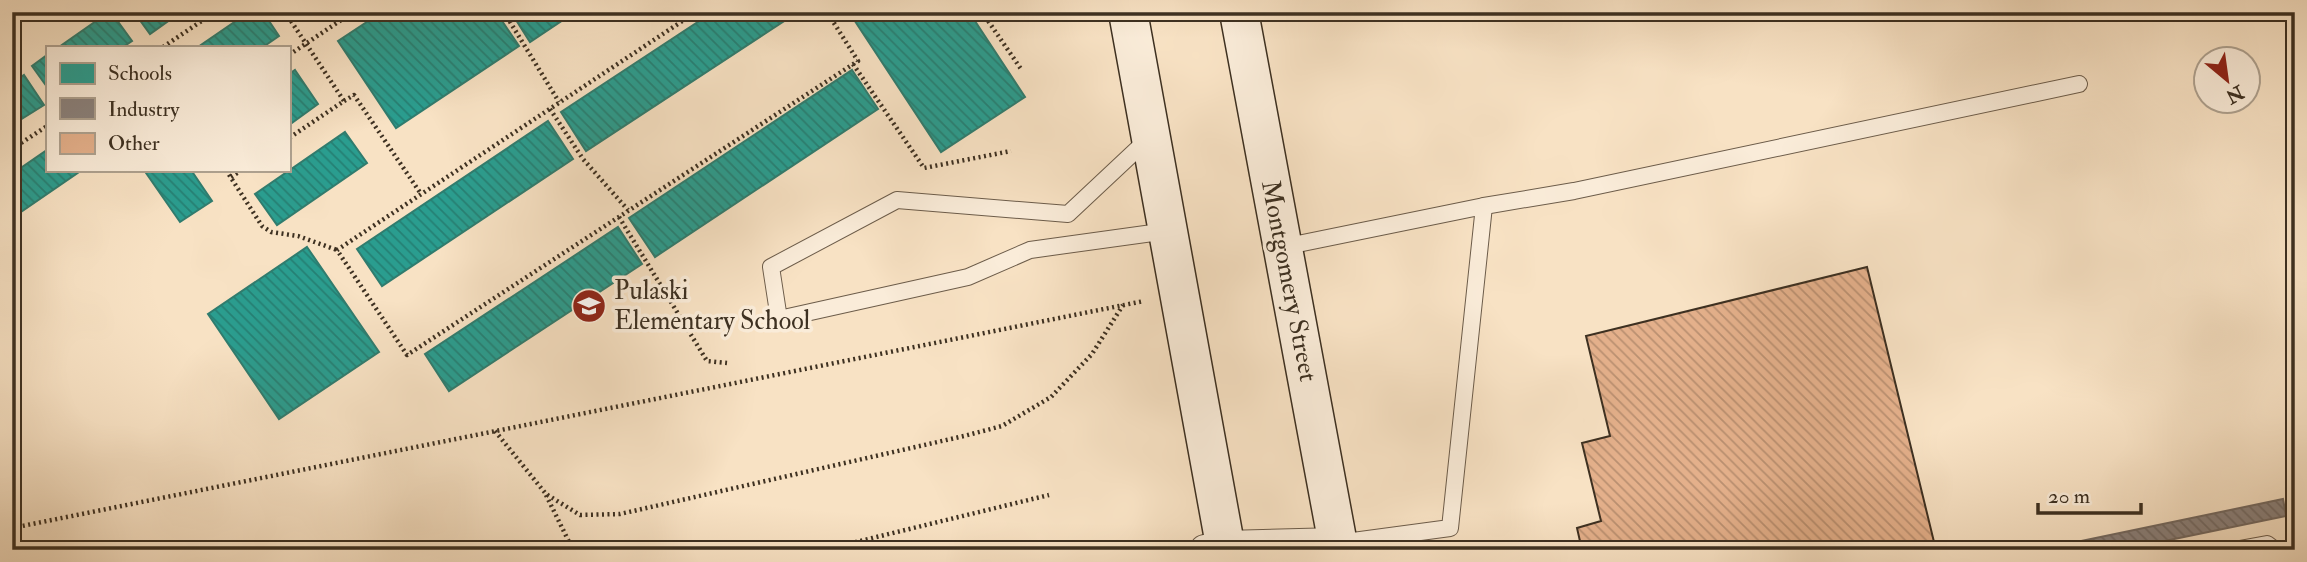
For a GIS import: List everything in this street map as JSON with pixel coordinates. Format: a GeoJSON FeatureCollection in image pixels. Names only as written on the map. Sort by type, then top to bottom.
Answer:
{"type":"FeatureCollection","features":[{"type":"Feature","properties":{"kind":"main road"},"geometry":{"type":"LineString","coordinates":[[1128,12],[1179,294],[1219,549]]}},
{"type":"Feature","properties":{"kind":"main road","name":"Montgomery Street"},"geometry":{"type":"LineString","coordinates":[[1239,12],[1339,546]]}},
{"type":"Feature","properties":{"kind":"street"},"geometry":{"type":"LineString","coordinates":[[1219,549],[1339,546]]}},
{"type":"Feature","properties":{"kind":"lane"},"geometry":{"type":"LineString","coordinates":[[1283,247],[1484,206],[1574,191],[2079,84]]}},
{"type":"Feature","properties":{"kind":"lane"},"geometry":{"type":"LineString","coordinates":[[1150,136],[1068,214],[897,200],[771,267],[779,319],[968,277],[1030,250],[1167,230]]}},
{"type":"Feature","properties":{"kind":"lane"},"geometry":{"type":"LineString","coordinates":[[1339,546],[1450,528],[1484,206]]}},
{"type":"Feature","properties":{"kind":"lane"},"geometry":{"type":"LineString","coordinates":[[1068,214],[1071,244]]}},
{"type":"Feature","properties":{"kind":"lane"},"geometry":{"type":"LineString","coordinates":[[2234,550],[2267,544],[2275,550]]}},
{"type":"Feature","properties":{"kind":"path"},"geometry":{"type":"LineString","coordinates":[[164,46],[215,12]]}},
{"type":"Feature","properties":{"kind":"path"},"geometry":{"type":"LineString","coordinates":[[285,12],[344,101]]}},
{"type":"Feature","properties":{"kind":"path"},"geometry":{"type":"LineString","coordinates":[[290,54],[353,12]]}},
{"type":"Feature","properties":{"kind":"path"},"geometry":{"type":"LineString","coordinates":[[504,12],[559,102]]}},
{"type":"Feature","properties":{"kind":"path"},"geometry":{"type":"LineString","coordinates":[[337,250],[696,12]]}},
{"type":"Feature","properties":{"kind":"path"},"geometry":{"type":"LineString","coordinates":[[227,172],[262,226],[271,232],[298,236],[337,250],[407,355],[858,61],[827,12]]}},
{"type":"Feature","properties":{"kind":"path"},"geometry":{"type":"LineString","coordinates":[[982,12],[1021,69]]}},
{"type":"Feature","properties":{"kind":"path"},"geometry":{"type":"LineString","coordinates":[[853,64],[924,168],[1011,150]]}},
{"type":"Feature","properties":{"kind":"path"},"geometry":{"type":"LineString","coordinates":[[290,137],[354,95],[421,194]]}},
{"type":"Feature","properties":{"kind":"path"},"geometry":{"type":"LineString","coordinates":[[550,109],[583,159],[628,210]]}},
{"type":"Feature","properties":{"kind":"path"},"geometry":{"type":"LineString","coordinates":[[12,149],[46,126]]}},
{"type":"Feature","properties":{"kind":"path"},"geometry":{"type":"LineString","coordinates":[[230,177],[239,172]]}},
{"type":"Feature","properties":{"kind":"path"},"geometry":{"type":"LineString","coordinates":[[620,216],[707,360],[727,363]]}},
{"type":"Feature","properties":{"kind":"path"},"geometry":{"type":"LineString","coordinates":[[12,528],[1179,294]]}},
{"type":"Feature","properties":{"kind":"path"},"geometry":{"type":"LineString","coordinates":[[546,495],[580,515],[620,514],[1002,426],[1051,397],[1092,354],[1124,304]]}},
{"type":"Feature","properties":{"kind":"path"},"geometry":{"type":"LineString","coordinates":[[495,431],[546,495],[573,550]]}},
{"type":"Feature","properties":{"kind":"path"},"geometry":{"type":"LineString","coordinates":[[822,550],[1049,495]]}},
{"type":"Feature","properties":{"kind":"building: Schools"},"geometry":{"type":"Polygon","coordinates":[[[109,12],[132,41],[124,46],[60,46],[109,12]]]}},
{"type":"Feature","properties":{"kind":"building: Schools"},"geometry":{"type":"Polygon","coordinates":[[[134,12],[181,12],[150,34],[134,12]]]}},
{"type":"Feature","properties":{"kind":"building: Schools"},"geometry":{"type":"Polygon","coordinates":[[[249,12],[263,12],[279,36],[264,46],[199,46],[249,12]]]}},
{"type":"Feature","properties":{"kind":"building: Schools"},"geometry":{"type":"Polygon","coordinates":[[[382,12],[496,12],[519,46],[396,128],[338,41],[382,12]]]}},
{"type":"Feature","properties":{"kind":"building: Schools"},"geometry":{"type":"Polygon","coordinates":[[[511,12],[575,12],[530,42],[511,12]]]}},
{"type":"Feature","properties":{"kind":"building: Schools"},"geometry":{"type":"Polygon","coordinates":[[[713,12],[798,12],[586,151],[561,112],[713,12]]]}},
{"type":"Feature","properties":{"kind":"building: Schools"},"geometry":{"type":"Polygon","coordinates":[[[849,12],[969,12],[1025,97],[941,152],[849,12]]]}},
{"type":"Feature","properties":{"kind":"building: Schools"},"geometry":{"type":"Polygon","coordinates":[[[46,56],[46,86],[32,66],[46,56]]]}},
{"type":"Feature","properties":{"kind":"building: Schools"},"geometry":{"type":"Polygon","coordinates":[[[295,70],[318,104],[290,124],[290,73],[295,70]]]}},
{"type":"Feature","properties":{"kind":"building: Schools"},"geometry":{"type":"Polygon","coordinates":[[[852,70],[878,109],[655,257],[629,218],[852,70]]]}},
{"type":"Feature","properties":{"kind":"building: Schools"},"geometry":{"type":"Polygon","coordinates":[[[24,75],[44,105],[12,125],[12,83],[24,75]]]}},
{"type":"Feature","properties":{"kind":"building: Schools"},"geometry":{"type":"Polygon","coordinates":[[[548,121],[573,159],[382,286],[357,249],[548,121]]]}},
{"type":"Feature","properties":{"kind":"building: Schools"},"geometry":{"type":"Polygon","coordinates":[[[345,132],[367,163],[277,225],[255,194],[345,132]]]}},
{"type":"Feature","properties":{"kind":"building: Schools"},"geometry":{"type":"Polygon","coordinates":[[[46,151],[46,172],[79,172],[12,218],[12,174],[46,151]]]}},
{"type":"Feature","properties":{"kind":"building: Schools"},"geometry":{"type":"Polygon","coordinates":[[[145,172],[192,172],[212,201],[180,222],[145,172]]]}},
{"type":"Feature","properties":{"kind":"building: Schools"},"geometry":{"type":"Polygon","coordinates":[[[618,227],[642,264],[449,391],[425,354],[618,227]]]}},
{"type":"Feature","properties":{"kind":"building: Schools"},"geometry":{"type":"Polygon","coordinates":[[[307,247],[379,352],[279,419],[208,314],[307,247]]]}},
{"type":"Feature","properties":{"kind":"building: Industry"},"geometry":{"type":"Polygon","coordinates":[[[2283,499],[2286,516],[2121,550],[2038,550],[2283,499]]]}},
{"type":"Feature","properties":{"kind":"building: Other"},"geometry":{"type":"Polygon","coordinates":[[[1867,267],[1935,546],[1922,550],[1582,550],[1577,528],[1601,521],[1582,443],[1610,436],[1586,336],[1867,267]]]}},
{"type":"Feature","properties":{"kind":"place","name":"Pulaski Elementary School"},"geometry":{"type":"Point","coordinates":[589,306]}}]}
